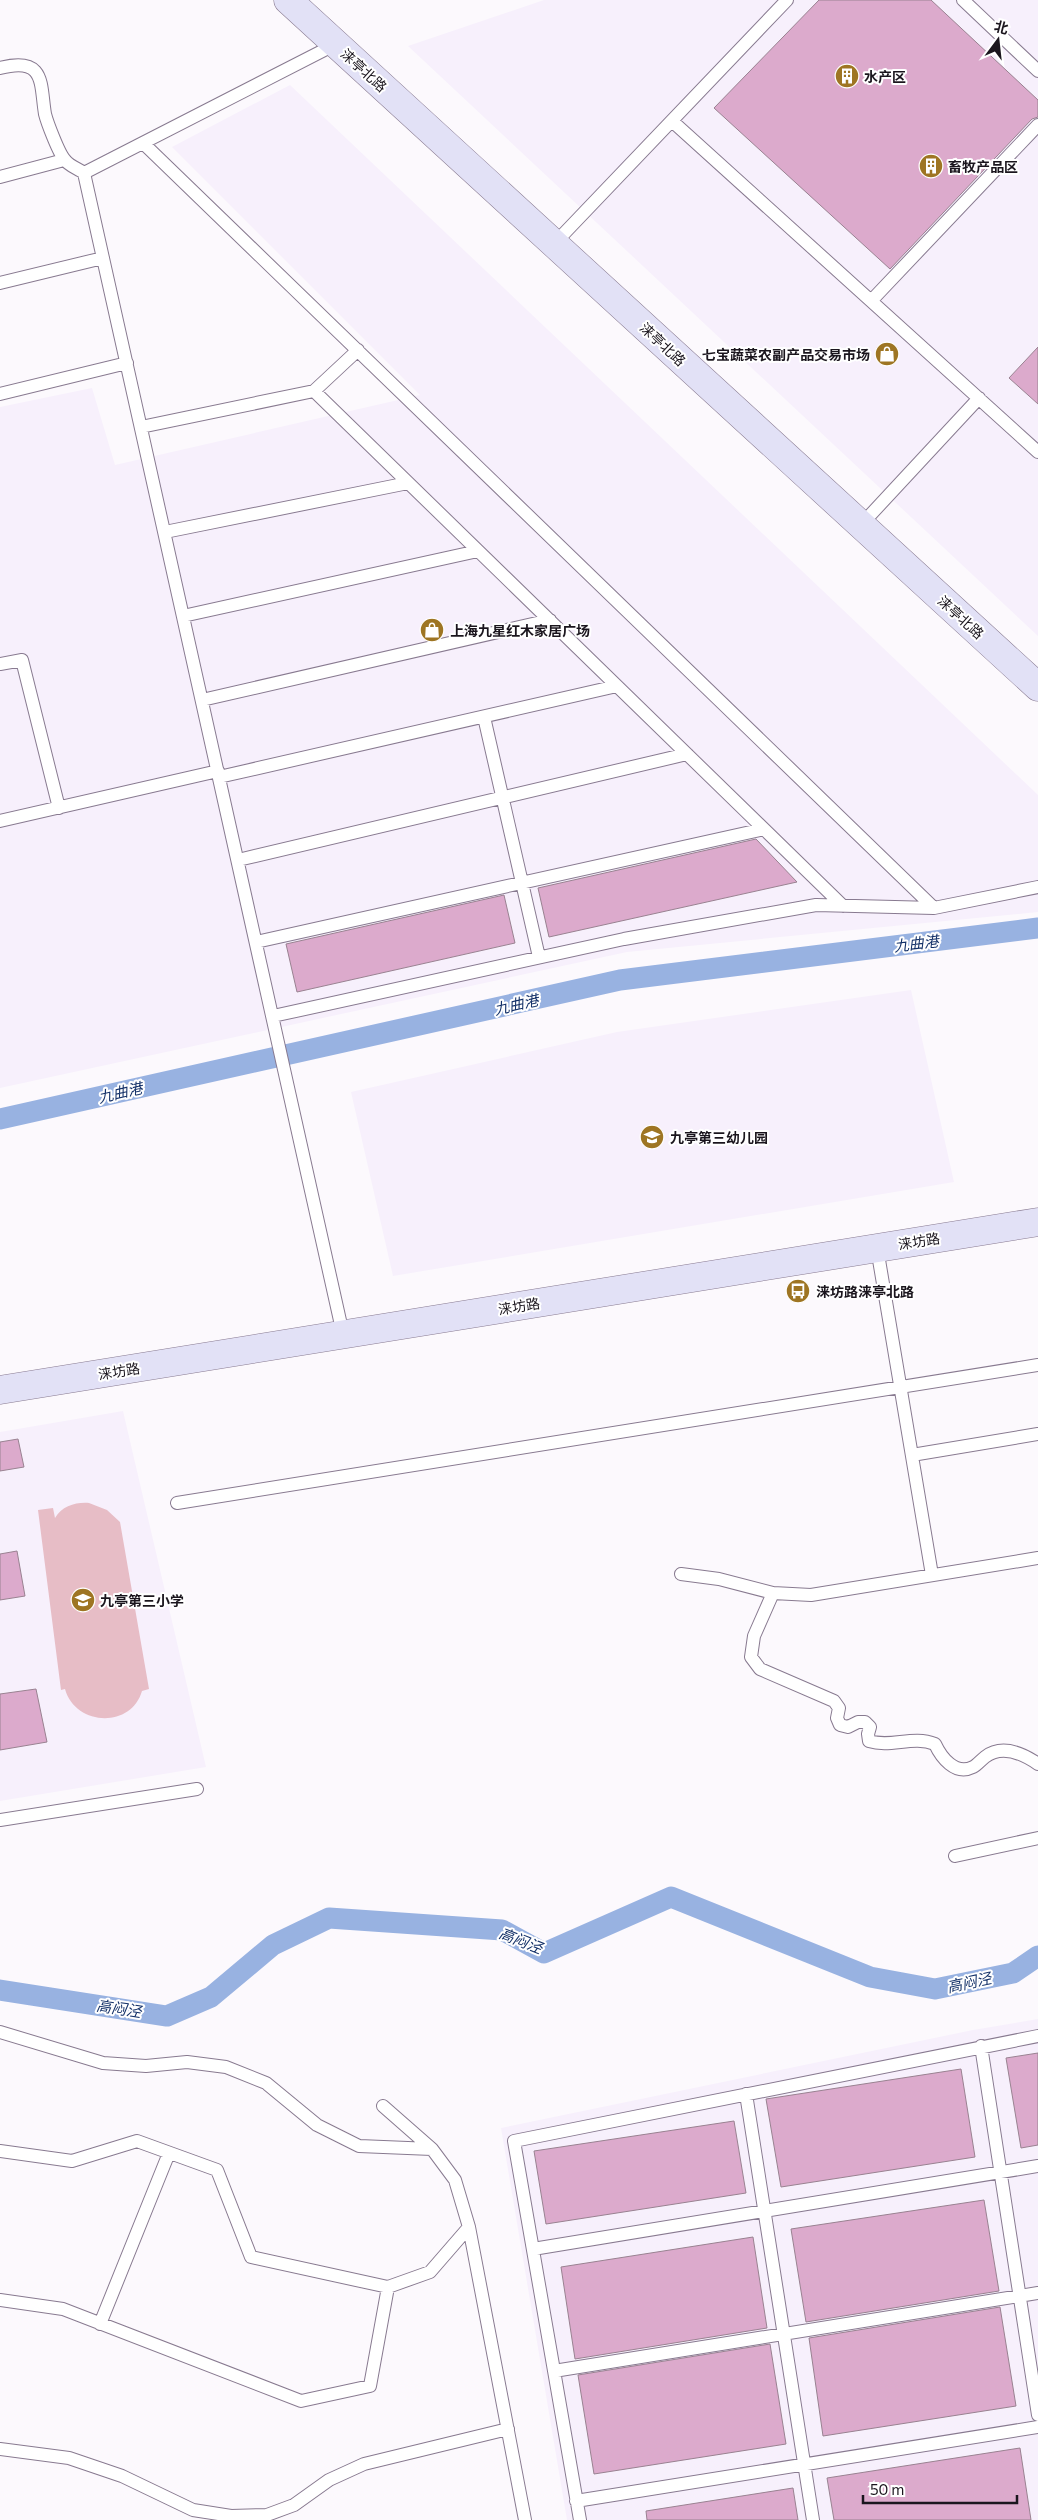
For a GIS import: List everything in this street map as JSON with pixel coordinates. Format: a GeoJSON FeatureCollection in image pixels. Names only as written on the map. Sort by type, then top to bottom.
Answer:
{"type":"FeatureCollection","features":[{"type":"Feature","properties":{"kind":"street","name":"涞亭北路"},"geometry":{"type":"LineString","coordinates":[[288,0],[1038,687]]}},
{"type":"Feature","properties":{"kind":"street","name":"涞坊路"},"geometry":{"type":"LineString","coordinates":[[0,1390],[1038,1222]]}},
{"type":"Feature","properties":{"kind":"lane"},"geometry":{"type":"LineString","coordinates":[[554,244],[786,0]]}},
{"type":"Feature","properties":{"kind":"lane"},"geometry":{"type":"LineString","coordinates":[[963,0],[1038,71]]}},
{"type":"Feature","properties":{"kind":"lane"},"geometry":{"type":"LineString","coordinates":[[84,173],[336,44]]}},
{"type":"Feature","properties":{"kind":"lane"},"geometry":{"type":"LineString","coordinates":[[0,68],[21,65],[33,70],[40,77],[44,88],[46,115],[64,160],[84,173],[343,1334]]}},
{"type":"Feature","properties":{"kind":"lane"},"geometry":{"type":"LineString","coordinates":[[672,120],[1038,452]]}},
{"type":"Feature","properties":{"kind":"lane"},"geometry":{"type":"LineString","coordinates":[[871,301],[1038,125]]}},
{"type":"Feature","properties":{"kind":"lane"},"geometry":{"type":"LineString","coordinates":[[143,143],[934,908]]}},
{"type":"Feature","properties":{"kind":"lane"},"geometry":{"type":"LineString","coordinates":[[0,177],[64,160]]}},
{"type":"Feature","properties":{"kind":"lane"},"geometry":{"type":"LineString","coordinates":[[0,283],[103,258]]}},
{"type":"Feature","properties":{"kind":"lane"},"geometry":{"type":"LineString","coordinates":[[141,427],[314,391],[358,350]]}},
{"type":"Feature","properties":{"kind":"lane"},"geometry":{"type":"LineString","coordinates":[[0,394],[127,363]]}},
{"type":"Feature","properties":{"kind":"lane"},"geometry":{"type":"LineString","coordinates":[[314,391],[843,906]]}},
{"type":"Feature","properties":{"kind":"lane"},"geometry":{"type":"LineString","coordinates":[[861,525],[979,398]]}},
{"type":"Feature","properties":{"kind":"lane"},"geometry":{"type":"LineString","coordinates":[[165,532],[408,483]]}},
{"type":"Feature","properties":{"kind":"lane"},"geometry":{"type":"LineString","coordinates":[[183,616],[478,551]]}},
{"type":"Feature","properties":{"kind":"lane"},"geometry":{"type":"LineString","coordinates":[[202,700],[550,620]]}},
{"type":"Feature","properties":{"kind":"lane"},"geometry":{"type":"LineString","coordinates":[[0,664],[22,660],[59,808]]}},
{"type":"Feature","properties":{"kind":"lane"},"geometry":{"type":"LineString","coordinates":[[0,821],[484,717],[618,686]]}},
{"type":"Feature","properties":{"kind":"lane"},"geometry":{"type":"LineString","coordinates":[[484,717],[539,957]]}},
{"type":"Feature","properties":{"kind":"lane"},"geometry":{"type":"LineString","coordinates":[[238,860],[687,754]]}},
{"type":"Feature","properties":{"kind":"lane"},"geometry":{"type":"LineString","coordinates":[[256,942],[764,829]]}},
{"type":"Feature","properties":{"kind":"lane"},"geometry":{"type":"LineString","coordinates":[[274,1019],[624,939],[816,905],[934,908],[1038,887]]}},
{"type":"Feature","properties":{"kind":"lane"},"geometry":{"type":"LineString","coordinates":[[876,1248],[932,1575]]}},
{"type":"Feature","properties":{"kind":"lane"},"geometry":{"type":"LineString","coordinates":[[177,1503],[1038,1365]]}},
{"type":"Feature","properties":{"kind":"lane"},"geometry":{"type":"LineString","coordinates":[[912,1455],[1038,1434]]}},
{"type":"Feature","properties":{"kind":"lane"},"geometry":{"type":"LineString","coordinates":[[682,1574],[719,1579],[773,1593],[811,1595],[1038,1558]]}},
{"type":"Feature","properties":{"kind":"lane"},"geometry":{"type":"LineString","coordinates":[[773,1593],[754,1636],[751,1657],[760,1669],[834,1701],[839,1708],[838,1718],[840,1725],[848,1727],[858,1722],[865,1722],[870,1727],[869,1741],[877,1744],[924,1739],[935,1744],[942,1758],[950,1765],[961,1768],[972,1768],[994,1752],[1006,1750],[1025,1755],[1038,1764]]}},
{"type":"Feature","properties":{"kind":"lane"},"geometry":{"type":"LineString","coordinates":[[0,1820],[198,1788]]}},
{"type":"Feature","properties":{"kind":"lane"},"geometry":{"type":"LineString","coordinates":[[955,1856],[1038,1838]]}},
{"type":"Feature","properties":{"kind":"lane"},"geometry":{"type":"LineString","coordinates":[[0,2032],[103,2063],[146,2066],[187,2062],[226,2067],[266,2083],[317,2125],[359,2146],[432,2149]]}},
{"type":"Feature","properties":{"kind":"lane"},"geometry":{"type":"LineString","coordinates":[[580,2520],[514,2141],[1038,2036]]}},
{"type":"Feature","properties":{"kind":"lane"},"geometry":{"type":"LineString","coordinates":[[981,2046],[1038,2415]]}},
{"type":"Feature","properties":{"kind":"lane"},"geometry":{"type":"LineString","coordinates":[[746,2094],[813,2520]]}},
{"type":"Feature","properties":{"kind":"lane"},"geometry":{"type":"LineString","coordinates":[[383,2106],[432,2149],[455,2180],[469,2227],[525,2520]]}},
{"type":"Feature","properties":{"kind":"lane"},"geometry":{"type":"LineString","coordinates":[[0,2151],[72,2162],[137,2142],[169,2153],[217,2170],[251,2257],[388,2287],[430,2272],[469,2227]]}},
{"type":"Feature","properties":{"kind":"lane"},"geometry":{"type":"LineString","coordinates":[[100,2324],[169,2153]]}},
{"type":"Feature","properties":{"kind":"lane"},"geometry":{"type":"LineString","coordinates":[[533,2249],[1038,2166]]}},
{"type":"Feature","properties":{"kind":"lane"},"geometry":{"type":"LineString","coordinates":[[0,2300],[64,2309],[301,2401],[370,2386],[388,2287]]}},
{"type":"Feature","properties":{"kind":"lane"},"geometry":{"type":"LineString","coordinates":[[554,2371],[1038,2293]]}},
{"type":"Feature","properties":{"kind":"lane"},"geometry":{"type":"LineString","coordinates":[[576,2501],[1038,2426]]}},
{"type":"Feature","properties":{"kind":"lane"},"geometry":{"type":"LineString","coordinates":[[0,2448],[68,2458],[122,2476],[192,2510],[232,2516],[267,2515],[294,2506],[329,2480],[364,2464],[508,2429]]}},
{"type":"Feature","properties":{"kind":"shaded area","name":"七宝蔬菜农副产品交易市场"},"geometry":{"type":"Polygon","coordinates":[[[544,0],[1038,0],[1038,636],[408,46],[544,0]]]}},
{"type":"Feature","properties":{"kind":"shaded area","name":"上海九星红木家居广场"},"geometry":{"type":"Polygon","coordinates":[[[290,85],[1038,795],[1038,912],[627,952],[0,1088],[0,407],[92,388],[115,465],[420,395],[172,147],[290,85]]]}},
{"type":"Feature","properties":{"kind":"shaded area","name":"九亭第三幼儿园"},"geometry":{"type":"Polygon","coordinates":[[[911,990],[954,1182],[393,1276],[351,1092],[617,1032],[911,990]]]}},
{"type":"Feature","properties":{"kind":"shaded area","name":"九亭第三小学"},"geometry":{"type":"Polygon","coordinates":[[[123,1411],[206,1767],[0,1801],[0,1432],[123,1411]]]}},
{"type":"Feature","properties":{"kind":"shaded area"},"geometry":{"type":"Polygon","coordinates":[[[79,1503],[89,1503],[107,1510],[120,1522],[149,1689],[142,1691],[136,1703],[127,1712],[115,1717],[91,1716],[80,1710],[71,1701],[65,1689],[61,1690],[38,1510],[53,1508],[55,1518],[61,1510],[70,1506],[79,1503]]]}},
{"type":"Feature","properties":{"kind":"shaded area"},"geometry":{"type":"Polygon","coordinates":[[[1038,2019],[1038,2520],[567,2520],[501,2128],[973,2030],[1038,2019]]]}},
{"type":"Feature","properties":{"kind":"building"},"geometry":{"type":"Polygon","coordinates":[[[819,0],[931,0],[1038,100],[1038,117],[1032,119],[890,269],[714,108],[819,0]]]}},
{"type":"Feature","properties":{"kind":"building"},"geometry":{"type":"Polygon","coordinates":[[[1038,347],[1038,404],[1009,378],[1038,347]]]}},
{"type":"Feature","properties":{"kind":"building"},"geometry":{"type":"Polygon","coordinates":[[[756,839],[797,882],[549,937],[538,888],[756,839]]]}},
{"type":"Feature","properties":{"kind":"building"},"geometry":{"type":"Polygon","coordinates":[[[504,895],[515,943],[297,992],[286,944],[504,895]]]}},
{"type":"Feature","properties":{"kind":"building"},"geometry":{"type":"Polygon","coordinates":[[[18,1439],[24,1467],[0,1471],[0,1442],[18,1439]]]}},
{"type":"Feature","properties":{"kind":"building"},"geometry":{"type":"Polygon","coordinates":[[[17,1551],[25,1596],[0,1600],[0,1554],[17,1551]]]}},
{"type":"Feature","properties":{"kind":"building"},"geometry":{"type":"Polygon","coordinates":[[[36,1689],[47,1742],[0,1750],[0,1694],[36,1689]]]}},
{"type":"Feature","properties":{"kind":"building"},"geometry":{"type":"Polygon","coordinates":[[[1038,2053],[1038,2145],[1021,2148],[1006,2058],[1038,2053]]]}},
{"type":"Feature","properties":{"kind":"building"},"geometry":{"type":"Polygon","coordinates":[[[961,2069],[975,2157],[781,2187],[766,2099],[961,2069]]]}},
{"type":"Feature","properties":{"kind":"building"},"geometry":{"type":"Polygon","coordinates":[[[734,2121],[746,2193],[546,2224],[534,2151],[734,2121]]]}},
{"type":"Feature","properties":{"kind":"building"},"geometry":{"type":"Polygon","coordinates":[[[984,2200],[999,2291],[806,2322],[791,2229],[984,2200]]]}},
{"type":"Feature","properties":{"kind":"building"},"geometry":{"type":"Polygon","coordinates":[[[753,2237],[767,2328],[575,2359],[561,2267],[753,2237]]]}},
{"type":"Feature","properties":{"kind":"building"},"geometry":{"type":"Polygon","coordinates":[[[1000,2307],[1016,2406],[823,2436],[809,2338],[1000,2307]]]}},
{"type":"Feature","properties":{"kind":"building"},"geometry":{"type":"Polygon","coordinates":[[[770,2344],[786,2444],[594,2474],[578,2375],[770,2344]]]}},
{"type":"Feature","properties":{"kind":"building"},"geometry":{"type":"Polygon","coordinates":[[[1020,2448],[1031,2520],[834,2520],[827,2478],[1020,2448]]]}},
{"type":"Feature","properties":{"kind":"building"},"geometry":{"type":"Polygon","coordinates":[[[793,2488],[798,2520],[647,2520],[646,2511],[793,2488]]]}},
{"type":"Feature","properties":{"kind":"waterway","name":"九曲港"},"geometry":{"type":"LineString","coordinates":[[0,1119],[620,980],[1038,928]]}},
{"type":"Feature","properties":{"kind":"waterway","name":"高闷泾"},"geometry":{"type":"LineString","coordinates":[[0,1990],[167,2016],[211,1997],[273,1945],[329,1918],[502,1930],[544,1953],[671,1897],[870,1977],[935,1989],[1013,1973],[1038,1956]]}},
{"type":"Feature","properties":{"kind":"place","name":"水产区"},"geometry":{"type":"Point","coordinates":[847,76]}},
{"type":"Feature","properties":{"kind":"place","name":"畜牧产品区"},"geometry":{"type":"Point","coordinates":[931,166]}},
{"type":"Feature","properties":{"kind":"place","name":"七宝蔬菜农副产品交易市场"},"geometry":{"type":"Point","coordinates":[887,354]}},
{"type":"Feature","properties":{"kind":"place","name":"上海九星红木家居广场"},"geometry":{"type":"Point","coordinates":[432,630]}},
{"type":"Feature","properties":{"kind":"place","name":"九亭第三幼儿园"},"geometry":{"type":"Point","coordinates":[652,1137]}},
{"type":"Feature","properties":{"kind":"place","name":"涞坊路涞亭北路"},"geometry":{"type":"Point","coordinates":[798,1291]}},
{"type":"Feature","properties":{"kind":"place","name":"九亭第三小学"},"geometry":{"type":"Point","coordinates":[83,1600]}}]}
